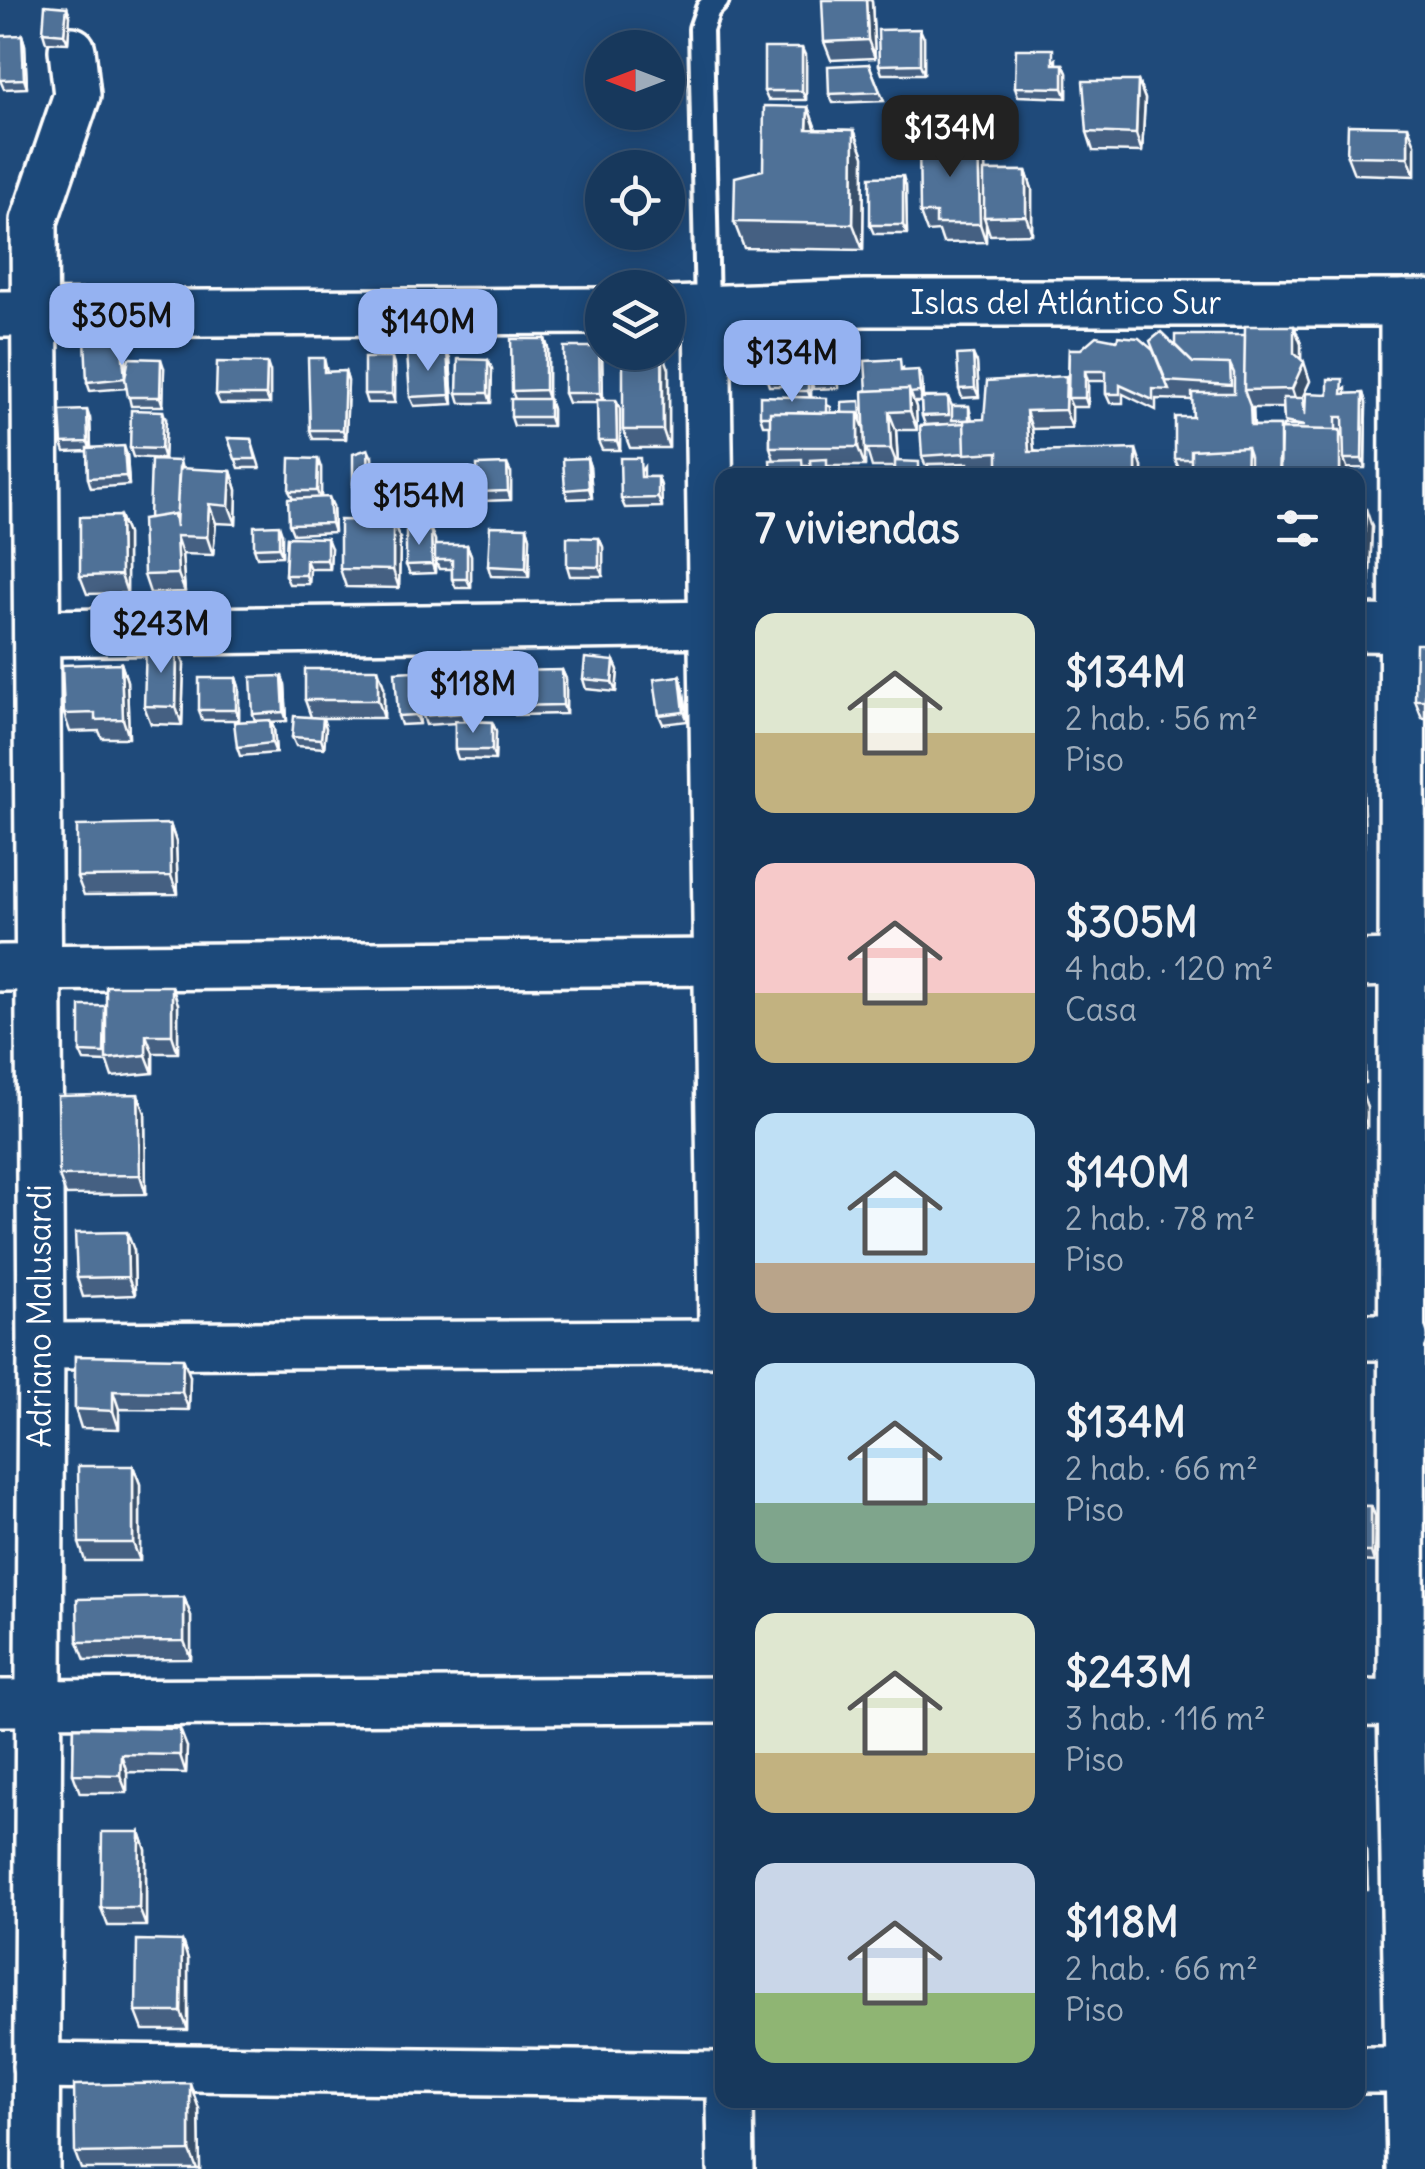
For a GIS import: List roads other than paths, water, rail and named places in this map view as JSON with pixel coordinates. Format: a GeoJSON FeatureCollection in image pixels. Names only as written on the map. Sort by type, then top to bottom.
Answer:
{"type":"FeatureCollection","features":[{"type":"Feature","properties":{"kind":"street","name":"Adriano Malusardi"},"geometry":{"type":"LineString","coordinates":[[36,2169],[36,2066],[20,1703],[41,1346],[19,968],[38,633],[18,314],[17,221],[77,95],[72,50]]}},
{"type":"Feature","properties":{"kind":"street","name":"Islas del Atlántico Sur"},"geometry":{"type":"LineString","coordinates":[[687,310],[864,303],[1414,303]]}},
{"type":"Feature","properties":{"kind":"street"},"geometry":{"type":"LineString","coordinates":[[1410,2169],[1418,2070],[1394,1704],[1414,962],[1395,629],[1414,303]]}},
{"type":"Feature","properties":{"kind":"street"},"geometry":{"type":"LineString","coordinates":[[687,310],[715,603]]}},
{"type":"Feature","properties":{"kind":"street"},"geometry":{"type":"LineString","coordinates":[[18,314],[585,311]]}},
{"type":"Feature","properties":{"kind":"street"},"geometry":{"type":"LineString","coordinates":[[38,633],[715,624]]}},
{"type":"Feature","properties":{"kind":"street"},"geometry":{"type":"LineString","coordinates":[[19,968],[715,962]]}},
{"type":"Feature","properties":{"kind":"street"},"geometry":{"type":"LineString","coordinates":[[1365,964],[1414,962]]}},
{"type":"Feature","properties":{"kind":"street"},"geometry":{"type":"LineString","coordinates":[[1365,1337],[1404,1337]]}},
{"type":"Feature","properties":{"kind":"street"},"geometry":{"type":"LineString","coordinates":[[41,1346],[715,1342]]}},
{"type":"Feature","properties":{"kind":"street"},"geometry":{"type":"LineString","coordinates":[[20,1703],[715,1700]]}},
{"type":"Feature","properties":{"kind":"street"},"geometry":{"type":"LineString","coordinates":[[36,2066],[715,2075]]}},
{"type":"Feature","properties":{"kind":"street"},"geometry":{"type":"LineString","coordinates":[[1365,2070],[1418,2070]]}},
{"type":"Feature","properties":{"kind":"street"},"geometry":{"type":"LineString","coordinates":[[730,2108],[730,2169]]}},
{"type":"Feature","properties":{"kind":"lane"},"geometry":{"type":"LineString","coordinates":[[687,310],[701,30],[708,8],[716,0]]}}]}
